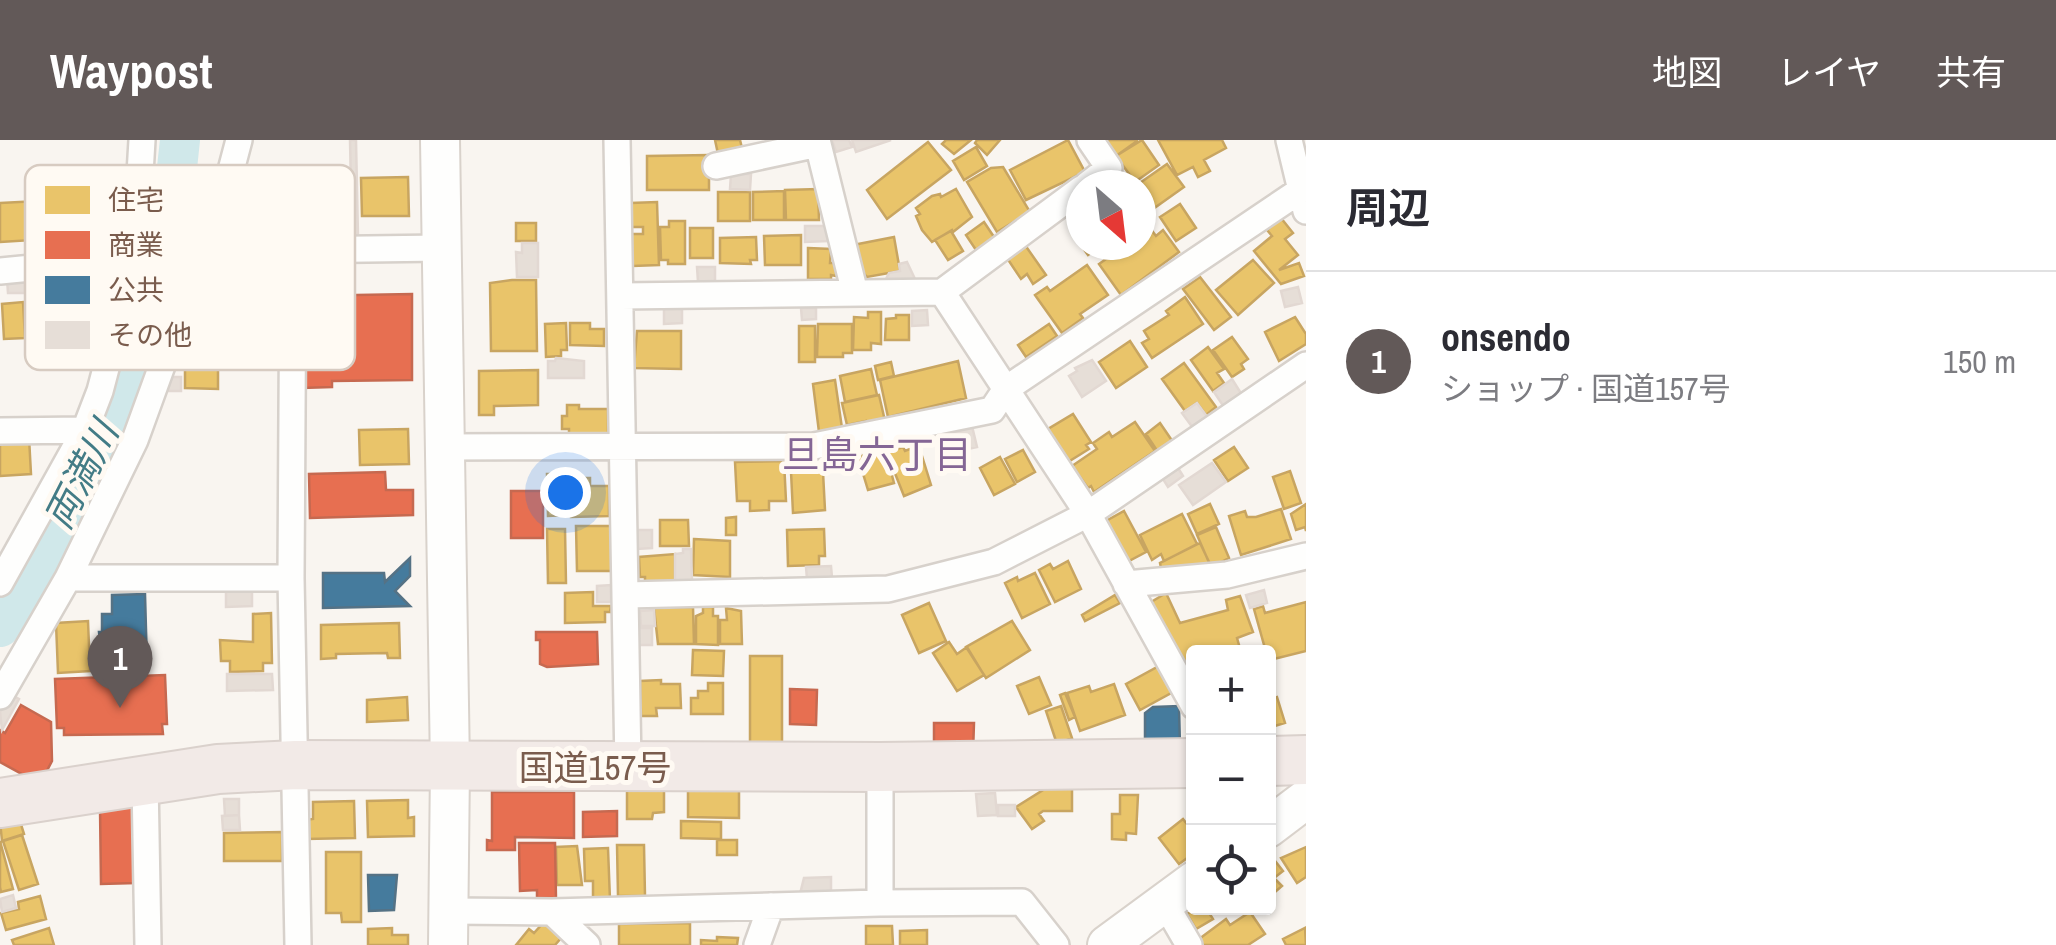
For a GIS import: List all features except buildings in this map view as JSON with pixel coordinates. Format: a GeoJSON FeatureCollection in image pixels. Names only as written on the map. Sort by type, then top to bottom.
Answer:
{"type":"FeatureCollection","features":[{"type":"Feature","properties":{"kind":"highway"},"geometry":{"type":"LineString","coordinates":[[1276,761],[1306,760]]}},
{"type":"Feature","properties":{"kind":"highway","name":"国道157号"},"geometry":{"type":"LineString","coordinates":[[0,803],[218,768],[296,765],[880,767],[1186,763]]}},
{"type":"Feature","properties":{"kind":"street"},"geometry":{"type":"LineString","coordinates":[[141,165],[142,140]]}},
{"type":"Feature","properties":{"kind":"street"},"geometry":{"type":"LineString","coordinates":[[232,165],[239,140]]}},
{"type":"Feature","properties":{"kind":"street"},"geometry":{"type":"LineString","coordinates":[[440,140],[450,767],[448,928],[552,912],[1022,902],[1056,945]]}},
{"type":"Feature","properties":{"kind":"street"},"geometry":{"type":"LineString","coordinates":[[617,140],[628,766]]}},
{"type":"Feature","properties":{"kind":"street"},"geometry":{"type":"LineString","coordinates":[[1090,140],[1109,168],[1106,170]]}},
{"type":"Feature","properties":{"kind":"street"},"geometry":{"type":"LineString","coordinates":[[443,447],[814,446],[992,410],[1006,389],[1303,200],[1289,140]]}},
{"type":"Feature","properties":{"kind":"street"},"geometry":{"type":"LineString","coordinates":[[716,166],[818,142],[855,293]]}},
{"type":"Feature","properties":{"kind":"street"},"geometry":{"type":"LineString","coordinates":[[621,296],[942,292],[1066,200]]}},
{"type":"Feature","properties":{"kind":"street"},"geometry":{"type":"LineString","coordinates":[[355,249],[442,248]]}},
{"type":"Feature","properties":{"kind":"street"},"geometry":{"type":"LineString","coordinates":[[0,271],[25,269]]}},
{"type":"Feature","properties":{"kind":"street"},"geometry":{"type":"LineString","coordinates":[[942,292],[1088,514],[1186,692]]}},
{"type":"Feature","properties":{"kind":"street"},"geometry":{"type":"LineString","coordinates":[[626,595],[888,589],[994,562],[1088,514],[1306,365]]}},
{"type":"Feature","properties":{"kind":"street"},"geometry":{"type":"LineString","coordinates":[[0,584],[85,430],[106,370]]}},
{"type":"Feature","properties":{"kind":"street"},"geometry":{"type":"LineString","coordinates":[[0,696],[68,578],[135,440],[160,370]]}},
{"type":"Feature","properties":{"kind":"street"},"geometry":{"type":"LineString","coordinates":[[292,370],[291,578],[298,945]]}},
{"type":"Feature","properties":{"kind":"street"},"geometry":{"type":"LineString","coordinates":[[0,431],[85,430]]}},
{"type":"Feature","properties":{"kind":"street"},"geometry":{"type":"LineString","coordinates":[[1126,584],[1227,575],[1306,556]]}},
{"type":"Feature","properties":{"kind":"street"},"geometry":{"type":"LineString","coordinates":[[68,578],[291,578]]}},
{"type":"Feature","properties":{"kind":"street"},"geometry":{"type":"LineString","coordinates":[[880,767],[880,904]]}},
{"type":"Feature","properties":{"kind":"street"},"geometry":{"type":"LineString","coordinates":[[145,782],[148,945]]}},
{"type":"Feature","properties":{"kind":"street"},"geometry":{"type":"LineString","coordinates":[[1272,825],[1306,800]]}},
{"type":"Feature","properties":{"kind":"street"},"geometry":{"type":"LineString","coordinates":[[1107,945],[1179,892],[1189,945]]}},
{"type":"Feature","properties":{"kind":"street"},"geometry":{"type":"LineString","coordinates":[[757,945],[771,906]]}},
{"type":"Feature","properties":{"kind":"street"},"geometry":{"type":"LineString","coordinates":[[552,912],[587,945]]}},
{"type":"Feature","properties":{"kind":"waterway","name":"両満川"},"geometry":{"type":"LineString","coordinates":[[177,165],[180,140]]}},
{"type":"Feature","properties":{"kind":"waterway","name":"両満川"},"geometry":{"type":"LineString","coordinates":[[0,627],[95,453],[128,370]]}},
{"type":"Feature","properties":{"kind":"place","name":"onsendo"},"geometry":{"type":"Point","coordinates":[120,708]}},
{"type":"Feature","properties":{"kind":"district","name":"旦島六丁目"},"geometry":{"type":"Point","coordinates":[877,454]}}]}
